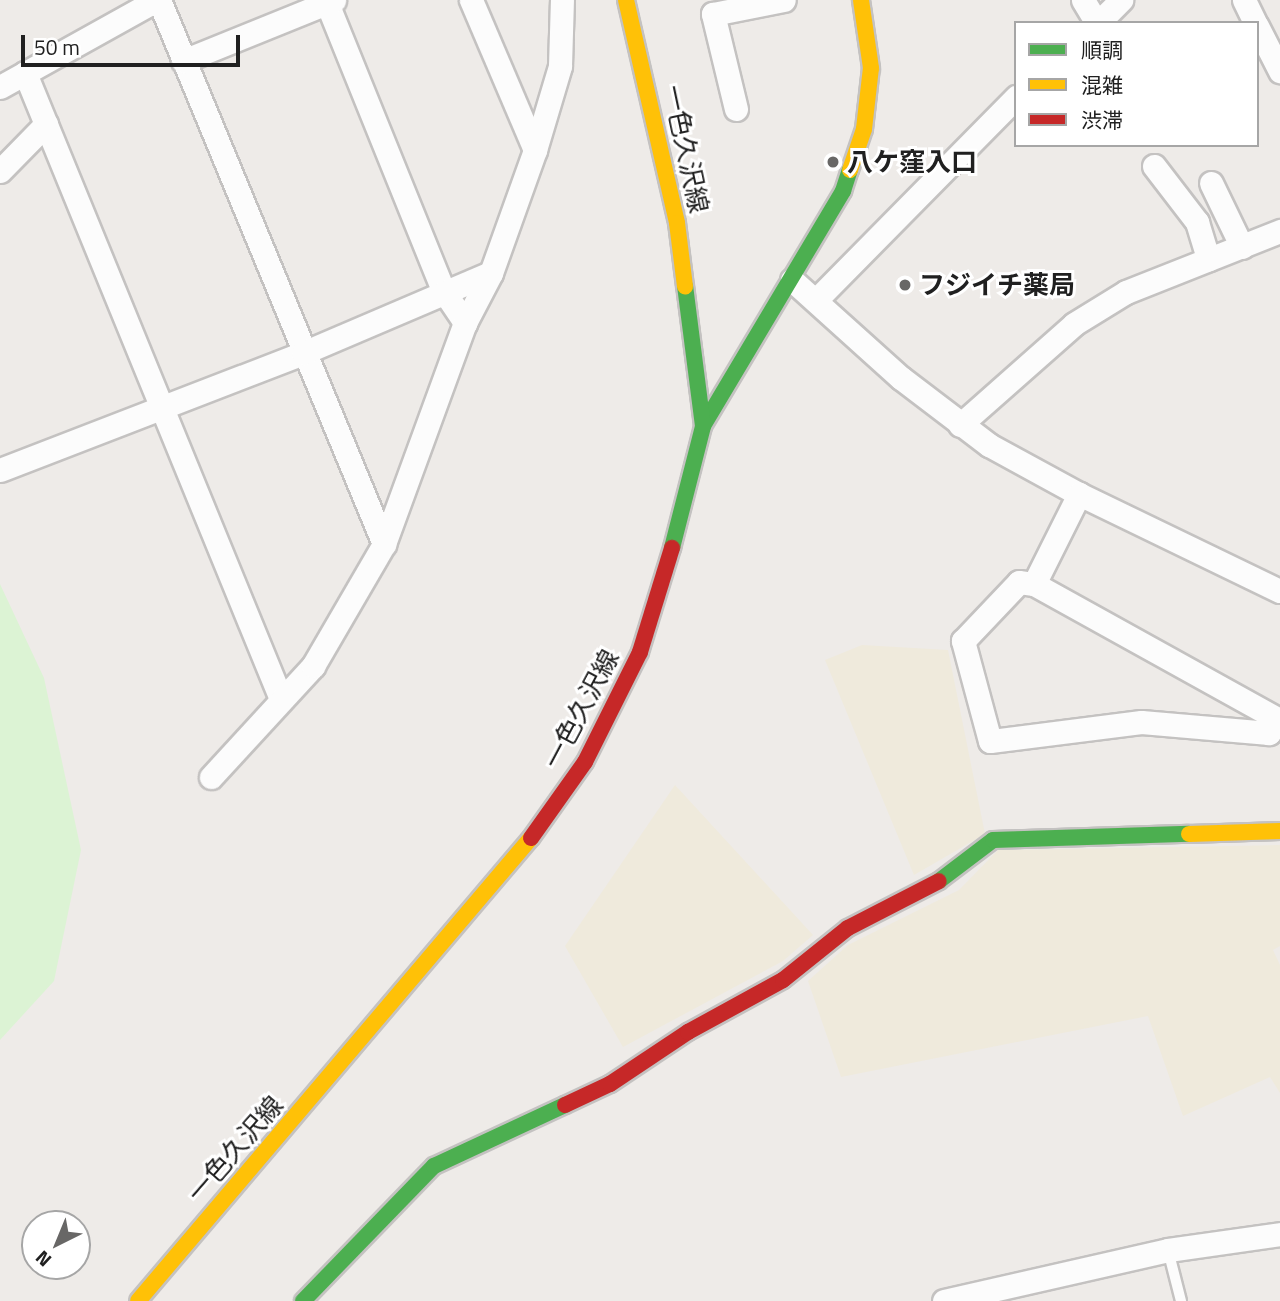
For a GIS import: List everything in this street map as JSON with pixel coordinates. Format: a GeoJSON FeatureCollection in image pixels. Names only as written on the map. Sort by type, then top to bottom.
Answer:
{"type":"FeatureCollection","features":[{"type":"Feature","properties":{"kind":"street"},"geometry":{"type":"LineString","coordinates":[[0,87],[157,0],[384,544]]}},
{"type":"Feature","properties":{"kind":"street"},"geometry":{"type":"LineString","coordinates":[[471,0],[535,150]]}},
{"type":"Feature","properties":{"kind":"street"},"geometry":{"type":"LineString","coordinates":[[211,776],[313,666],[384,544],[465,323],[491,273],[535,150],[559,66],[562,0]]}},
{"type":"Feature","properties":{"kind":"street","name":"一色久沢線"},"geometry":{"type":"LineString","coordinates":[[138,1301],[511,865],[585,762],[639,652],[679,524],[703,426],[677,223],[626,0]]}},
{"type":"Feature","properties":{"kind":"street"},"geometry":{"type":"LineString","coordinates":[[736,108],[713,14],[784,0]]}},
{"type":"Feature","properties":{"kind":"street"},"geometry":{"type":"LineString","coordinates":[[703,426],[843,191],[864,129],[871,68],[861,0]]}},
{"type":"Feature","properties":{"kind":"street"},"geometry":{"type":"LineString","coordinates":[[1083,0],[1096,21]]}},
{"type":"Feature","properties":{"kind":"street"},"geometry":{"type":"LineString","coordinates":[[1099,21],[1121,0]]}},
{"type":"Feature","properties":{"kind":"street"},"geometry":{"type":"LineString","coordinates":[[1244,0],[1254,21]]}},
{"type":"Feature","properties":{"kind":"street"},"geometry":{"type":"LineString","coordinates":[[183,61],[331,1],[443,290],[465,323]]}},
{"type":"Feature","properties":{"kind":"street"},"geometry":{"type":"LineString","coordinates":[[1259,31],[1280,71]]}},
{"type":"Feature","properties":{"kind":"street"},"geometry":{"type":"LineString","coordinates":[[25,73],[282,699]]}},
{"type":"Feature","properties":{"kind":"street"},"geometry":{"type":"LineString","coordinates":[[817,299],[1014,99]]}},
{"type":"Feature","properties":{"kind":"street"},"geometry":{"type":"LineString","coordinates":[[0,171],[46,124]]}},
{"type":"Feature","properties":{"kind":"street"},"geometry":{"type":"LineString","coordinates":[[1154,166],[1197,222],[1208,259]]}},
{"type":"Feature","properties":{"kind":"street"},"geometry":{"type":"LineString","coordinates":[[1211,183],[1241,247]]}},
{"type":"Feature","properties":{"kind":"street"},"geometry":{"type":"LineString","coordinates":[[960,425],[1074,324],[1126,292],[1280,231]]}},
{"type":"Feature","properties":{"kind":"street"},"geometry":{"type":"LineString","coordinates":[[0,470],[303,353],[443,290],[491,273]]}},
{"type":"Feature","properties":{"kind":"street"},"geometry":{"type":"LineString","coordinates":[[792,280],[960,425],[1079,494],[1280,591]]}},
{"type":"Feature","properties":{"kind":"street"},"geometry":{"type":"LineString","coordinates":[[1034,584],[1079,494]]}},
{"type":"Feature","properties":{"kind":"street"},"geometry":{"type":"LineString","coordinates":[[1019,582],[1034,584],[1278,719],[1269,733],[1141,722],[990,741],[963,640],[1019,582]]}},
{"type":"Feature","properties":{"kind":"street"},"geometry":{"type":"LineString","coordinates":[[303,1301],[434,1166],[610,1084],[688,1032],[783,981],[848,928],[926,891],[993,840],[1280,831]]}},
{"type":"Feature","properties":{"kind":"street"},"geometry":{"type":"LineString","coordinates":[[944,1301],[1168,1250],[1280,1234]]}},
{"type":"Feature","properties":{"kind":"lane"},"geometry":{"type":"LineString","coordinates":[[1168,1250],[1181,1301]]}},
{"type":"Feature","properties":{"kind":"shaded area"},"geometry":{"type":"Polygon","coordinates":[[[862,645],[948,650],[985,834],[914,875],[825,660],[862,645]]]}},
{"type":"Feature","properties":{"kind":"shaded area"},"geometry":{"type":"Polygon","coordinates":[[[675,785],[813,935],[783,961],[623,1047],[565,946],[675,785]]]}},
{"type":"Feature","properties":{"kind":"shaded area"},"geometry":{"type":"Polygon","coordinates":[[[1280,845],[1280,946],[1273,950],[1280,965],[1280,1093],[1270,1077],[1183,1116],[1148,1016],[841,1077],[808,981],[848,945],[959,890],[998,850],[1280,845]]]}},
{"type":"Feature","properties":{"kind":"green space"},"geometry":{"type":"Polygon","coordinates":[[[0,584],[44,678],[81,850],[54,981],[0,1040],[0,584]]]}},
{"type":"Feature","properties":{"kind":"traffic: fast"},"geometry":{"type":"LineString","coordinates":[[703,426],[843,191],[850,170]]}},
{"type":"Feature","properties":{"kind":"traffic: fast"},"geometry":{"type":"LineString","coordinates":[[672,548],[703,426],[685,286]]}},
{"type":"Feature","properties":{"kind":"traffic: fast"},"geometry":{"type":"LineString","coordinates":[[939,881],[993,840],[1189,834]]}},
{"type":"Feature","properties":{"kind":"traffic: fast"},"geometry":{"type":"LineString","coordinates":[[303,1301],[434,1166],[565,1105]]}},
{"type":"Feature","properties":{"kind":"traffic: slow"},"geometry":{"type":"LineString","coordinates":[[626,0],[677,223],[685,286]]}},
{"type":"Feature","properties":{"kind":"traffic: slow"},"geometry":{"type":"LineString","coordinates":[[850,170],[864,129],[871,68],[861,0]]}},
{"type":"Feature","properties":{"kind":"traffic: slow"},"geometry":{"type":"LineString","coordinates":[[1189,834],[1280,831]]}},
{"type":"Feature","properties":{"kind":"traffic: slow"},"geometry":{"type":"LineString","coordinates":[[138,1301],[531,838]]}},
{"type":"Feature","properties":{"kind":"traffic: jam"},"geometry":{"type":"LineString","coordinates":[[531,838],[585,762],[640,652],[672,548]]}},
{"type":"Feature","properties":{"kind":"traffic: jam"},"geometry":{"type":"LineString","coordinates":[[565,1105],[610,1084],[688,1032],[783,980],[848,928],[939,881]]}},
{"type":"Feature","properties":{"kind":"place","name":"八ケ窪入口"},"geometry":{"type":"Point","coordinates":[833,162]}},
{"type":"Feature","properties":{"kind":"place","name":"フジイチ薬局"},"geometry":{"type":"Point","coordinates":[905,285]}}]}
